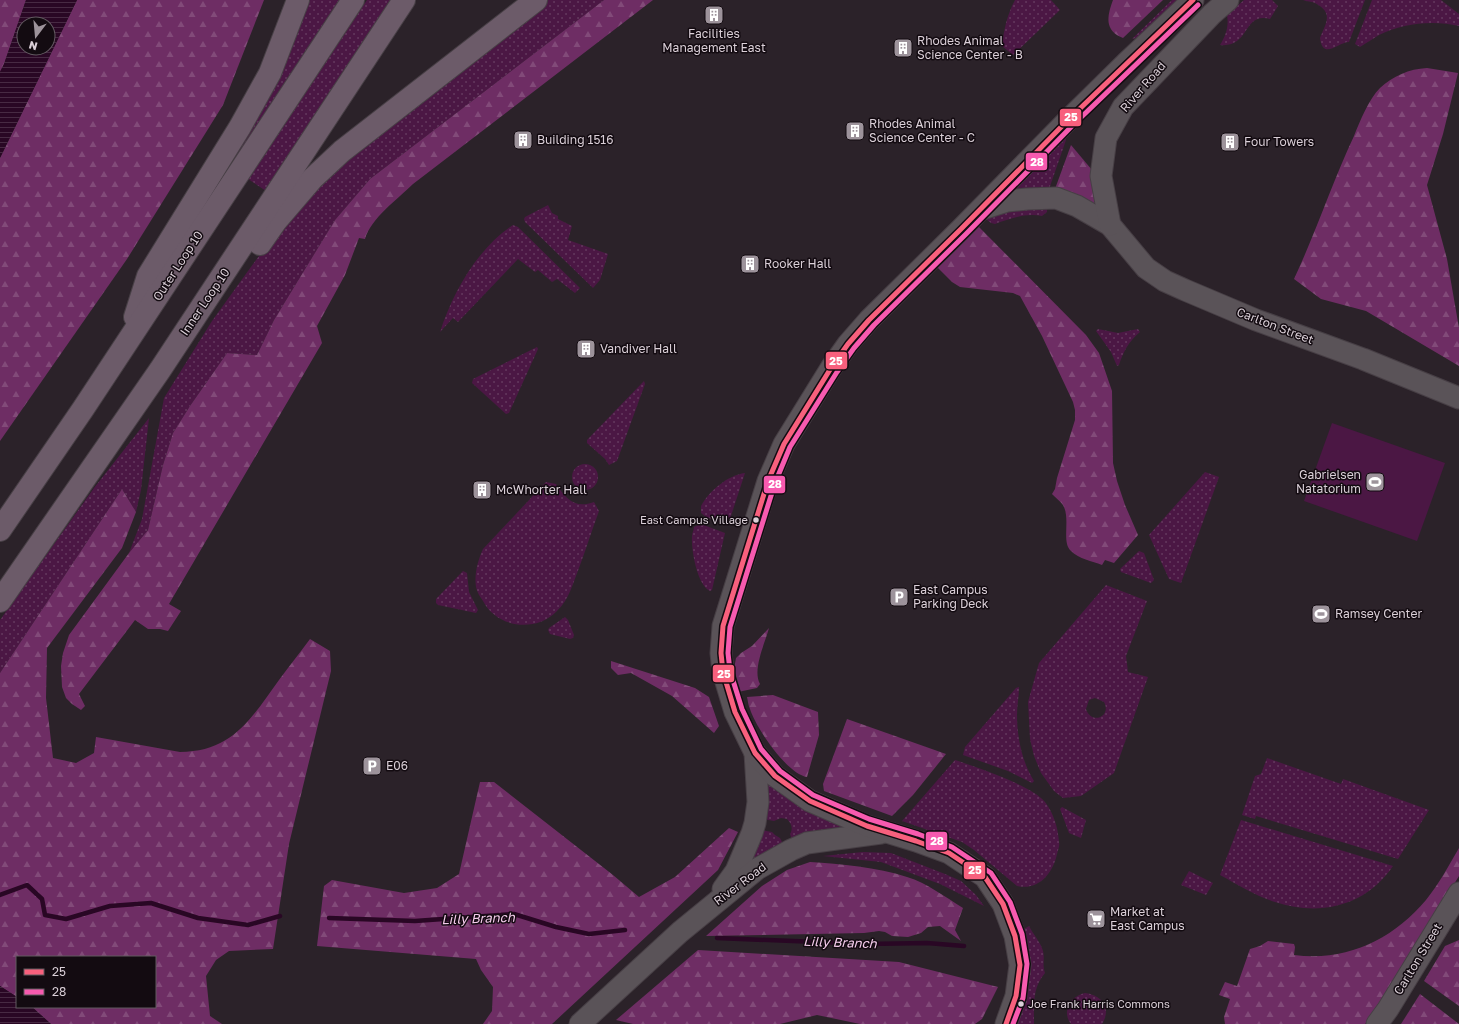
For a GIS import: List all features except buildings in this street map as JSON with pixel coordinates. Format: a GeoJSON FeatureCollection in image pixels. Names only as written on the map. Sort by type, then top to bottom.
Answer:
{"type":"FeatureCollection","features":[{"type":"Feature","properties":{"kind":"highway"},"geometry":{"type":"LineString","coordinates":[[126,344],[148,276],[240,127],[266,80],[298,0]]}},
{"type":"Feature","properties":{"kind":"highway","name":"Outer Loop 10"},"geometry":{"type":"LineString","coordinates":[[0,530],[65,436],[353,0]]}},
{"type":"Feature","properties":{"kind":"highway","name":"Inner Loop 10"},"geometry":{"type":"LineString","coordinates":[[0,601],[213,291],[404,0]]}},
{"type":"Feature","properties":{"kind":"highway"},"geometry":{"type":"LineString","coordinates":[[213,291],[247,262],[276,221],[312,179],[342,151],[536,0]]}},
{"type":"Feature","properties":{"kind":"street","name":"River Road"},"geometry":{"type":"LineString","coordinates":[[1006,1024],[1016,996],[1020,965],[1015,936],[1002,904],[984,876],[949,853],[916,841],[886,833],[806,800],[775,776],[755,753],[735,712],[723,672],[721,653],[723,626],[768,481],[784,444],[831,368],[848,344],[869,320],[1120,68],[1193,0]]}},
{"type":"Feature","properties":{"kind":"street","name":"River Road"},"geometry":{"type":"LineString","coordinates":[[1110,225],[1101,176],[1106,138],[1122,107],[1212,14],[1228,0]]}},
{"type":"Feature","properties":{"kind":"street","name":"River Road"},"geometry":{"type":"LineString","coordinates":[[980,210],[1007,201],[1056,198],[1077,206],[1110,225]]}},
{"type":"Feature","properties":{"kind":"street","name":"Carlton Street"},"geometry":{"type":"LineString","coordinates":[[1110,225],[1146,268],[1165,281],[1256,320],[1363,359],[1459,398]]}},
{"type":"Feature","properties":{"kind":"street","name":"River Road"},"geometry":{"type":"LineString","coordinates":[[709,908],[736,871],[755,823],[758,802],[755,753]]}},
{"type":"Feature","properties":{"kind":"street","name":"River Road"},"geometry":{"type":"LineString","coordinates":[[580,1024],[680,932],[757,869],[806,843],[886,833]]}},
{"type":"Feature","properties":{"kind":"street","name":"Carlton Street"},"geometry":{"type":"LineString","coordinates":[[1377,1024],[1396,996],[1459,893]]}},
{"type":"Feature","properties":{"kind":"shaded area"},"geometry":{"type":"Polygon","coordinates":[[[26,0],[77,0],[56,43],[56,16],[20,16],[26,0]]]}},
{"type":"Feature","properties":{"kind":"shaded area"},"geometry":{"type":"Polygon","coordinates":[[[307,0],[340,0],[239,155],[233,151],[307,0]]]}},
{"type":"Feature","properties":{"kind":"shaded area"},"geometry":{"type":"Polygon","coordinates":[[[367,0],[393,0],[266,191],[248,179],[367,0]]]}},
{"type":"Feature","properties":{"kind":"shaded area"},"geometry":{"type":"Polygon","coordinates":[[[544,0],[604,0],[370,179],[335,220],[274,320],[257,355],[227,353],[190,406],[173,433],[163,465],[148,530],[129,553],[142,519],[164,398],[212,321],[284,222],[312,188],[544,0]]]}},
{"type":"Feature","properties":{"kind":"shaded area"},"geometry":{"type":"Polygon","coordinates":[[[1015,0],[1051,0],[1060,10],[1013,55],[1002,46],[1006,22],[1015,0]]]}},
{"type":"Feature","properties":{"kind":"shaded area"},"geometry":{"type":"Polygon","coordinates":[[[1172,0],[1179,0],[1140,37],[1132,39],[1172,0]]]}},
{"type":"Feature","properties":{"kind":"shaded area"},"geometry":{"type":"Polygon","coordinates":[[[1244,0],[1272,0],[1278,6],[1270,19],[1261,18],[1255,21],[1237,41],[1230,44],[1220,45],[1224,38],[1228,23],[1227,15],[1244,0]]]}},
{"type":"Feature","properties":{"kind":"shaded area"},"geometry":{"type":"Polygon","coordinates":[[[1303,0],[1365,0],[1349,42],[1332,49],[1324,48],[1320,38],[1326,23],[1327,15],[1321,7],[1315,3],[1303,0]]]}},
{"type":"Feature","properties":{"kind":"shaded area"},"geometry":{"type":"Polygon","coordinates":[[[1372,0],[1441,0],[1459,14],[1459,26],[1439,23],[1408,25],[1379,35],[1360,47],[1355,44],[1372,0]]]}},
{"type":"Feature","properties":{"kind":"shaded area"},"geometry":{"type":"Polygon","coordinates":[[[16,29],[16,56],[50,56],[0,158],[0,72],[16,29]]]}},
{"type":"Feature","properties":{"kind":"shaded area"},"geometry":{"type":"Polygon","coordinates":[[[1065,138],[1066,140],[1048,192],[1011,192],[1065,138]]]}},
{"type":"Feature","properties":{"kind":"shaded area"},"geometry":{"type":"Polygon","coordinates":[[[548,205],[552,213],[558,216],[558,219],[572,226],[568,240],[608,254],[600,280],[593,288],[525,222],[525,217],[548,205]]]}},
{"type":"Feature","properties":{"kind":"shaded area"},"geometry":{"type":"Polygon","coordinates":[[[1047,206],[1047,212],[1042,216],[1024,216],[995,224],[986,219],[998,213],[1047,206]]]}},
{"type":"Feature","properties":{"kind":"shaded area"},"geometry":{"type":"Polygon","coordinates":[[[513,225],[518,227],[580,288],[575,293],[557,279],[552,282],[538,270],[535,272],[518,259],[458,322],[453,318],[440,332],[445,317],[459,287],[468,272],[488,246],[513,225]]]}},
{"type":"Feature","properties":{"kind":"shaded area"},"geometry":{"type":"Polygon","coordinates":[[[1098,329],[1118,333],[1138,329],[1140,332],[1130,343],[1119,365],[1117,366],[1111,352],[1096,331],[1098,329]]]}},
{"type":"Feature","properties":{"kind":"shaded area"},"geometry":{"type":"Polygon","coordinates":[[[537,347],[538,349],[509,413],[506,414],[472,383],[473,379],[537,347]]]}},
{"type":"Feature","properties":{"kind":"shaded area"},"geometry":{"type":"Polygon","coordinates":[[[644,381],[645,384],[617,461],[609,465],[605,459],[587,443],[587,440],[644,381]]]}},
{"type":"Feature","properties":{"kind":"shaded area"},"geometry":{"type":"Polygon","coordinates":[[[149,418],[141,490],[136,512],[122,489],[0,673],[0,620],[94,488],[149,418]]]}},
{"type":"Feature","properties":{"kind":"shaded area","name":"Gabrielsen Natatorium"},"geometry":{"type":"Polygon","coordinates":[[[1332,423],[1445,463],[1417,541],[1304,501],[1332,423]]]}},
{"type":"Feature","properties":{"kind":"shaded area"},"geometry":{"type":"Polygon","coordinates":[[[585,464],[594,468],[598,477],[594,486],[585,490],[576,486],[572,477],[576,468],[585,464]]]}},
{"type":"Feature","properties":{"kind":"shaded area"},"geometry":{"type":"Polygon","coordinates":[[[1205,472],[1219,477],[1181,583],[1169,579],[1149,535],[1205,472]]]}},
{"type":"Feature","properties":{"kind":"shaded area"},"geometry":{"type":"Polygon","coordinates":[[[745,473],[728,525],[706,517],[701,513],[701,506],[704,500],[714,489],[726,480],[745,473]]]}},
{"type":"Feature","properties":{"kind":"shaded area"},"geometry":{"type":"Polygon","coordinates":[[[546,482],[556,484],[567,498],[576,503],[587,504],[594,502],[599,511],[573,585],[568,597],[561,607],[548,618],[539,623],[528,625],[507,622],[489,610],[476,589],[477,567],[483,549],[546,482]]]}},
{"type":"Feature","properties":{"kind":"shaded area"},"geometry":{"type":"Polygon","coordinates":[[[701,524],[725,533],[712,590],[710,591],[705,587],[698,574],[693,549],[692,536],[694,527],[701,524]]]}},
{"type":"Feature","properties":{"kind":"shaded area"},"geometry":{"type":"Polygon","coordinates":[[[1139,551],[1144,553],[1154,580],[1151,583],[1121,572],[1120,569],[1139,551]]]}},
{"type":"Feature","properties":{"kind":"shaded area"},"geometry":{"type":"Polygon","coordinates":[[[463,571],[467,573],[469,592],[478,610],[476,613],[438,605],[436,603],[436,599],[463,571]]]}},
{"type":"Feature","properties":{"kind":"shaded area"},"geometry":{"type":"Polygon","coordinates":[[[1106,585],[1147,601],[1126,656],[1128,672],[1148,677],[1114,773],[1081,796],[1063,798],[1054,791],[1041,773],[1034,756],[1030,739],[1028,702],[1039,663],[1106,585]],[[1095,698],[1089,700],[1086,709],[1092,717],[1100,717],[1105,712],[1106,707],[1104,702],[1095,698]]]}},
{"type":"Feature","properties":{"kind":"shaded area"},"geometry":{"type":"Polygon","coordinates":[[[565,617],[568,620],[574,635],[573,638],[570,639],[550,634],[548,630],[549,628],[565,617]]]}},
{"type":"Feature","properties":{"kind":"shaded area"},"geometry":{"type":"Polygon","coordinates":[[[1019,687],[1017,715],[1018,732],[1023,758],[1034,781],[1032,783],[1008,771],[963,755],[965,747],[1016,688],[1019,687]]]}},
{"type":"Feature","properties":{"kind":"shaded area"},"geometry":{"type":"Polygon","coordinates":[[[1267,758],[1341,784],[1343,779],[1429,810],[1398,859],[1256,816],[1255,819],[1242,815],[1255,776],[1261,774],[1267,758]]]}},
{"type":"Feature","properties":{"kind":"shaded area"},"geometry":{"type":"Polygon","coordinates":[[[955,760],[990,772],[1017,784],[1039,796],[1045,802],[1057,826],[1059,846],[1052,868],[1044,879],[1032,886],[1017,886],[974,850],[962,842],[902,821],[955,760]]]}},
{"type":"Feature","properties":{"kind":"shaded area"},"geometry":{"type":"Polygon","coordinates":[[[762,777],[807,811],[847,828],[793,843],[790,834],[792,826],[787,819],[781,818],[774,821],[763,819],[762,777]]]}},
{"type":"Feature","properties":{"kind":"shaded area"},"geometry":{"type":"Polygon","coordinates":[[[1062,807],[1086,820],[1081,838],[1069,833],[1060,809],[1062,807]]]}},
{"type":"Feature","properties":{"kind":"shaded area"},"geometry":{"type":"Polygon","coordinates":[[[1241,820],[1393,866],[1382,880],[1370,891],[1341,905],[1325,908],[1309,908],[1292,906],[1268,900],[1220,875],[1241,820]]]}},
{"type":"Feature","properties":{"kind":"shaded area"},"geometry":{"type":"Polygon","coordinates":[[[761,830],[772,832],[780,838],[784,846],[757,862],[750,860],[761,830]]]}},
{"type":"Feature","properties":{"kind":"shaded area"},"geometry":{"type":"Polygon","coordinates":[[[863,852],[891,853],[961,881],[976,895],[984,906],[940,884],[881,862],[823,856],[863,852]]]}},
{"type":"Feature","properties":{"kind":"shaded area"},"geometry":{"type":"Polygon","coordinates":[[[1189,871],[1213,883],[1206,895],[1181,885],[1189,871]]]}},
{"type":"Feature","properties":{"kind":"shaded area"},"geometry":{"type":"Polygon","coordinates":[[[1029,926],[1042,948],[1044,954],[1045,973],[1036,991],[1034,1004],[1034,1024],[1015,1024],[1025,935],[1024,929],[1029,926]]]}},
{"type":"Feature","properties":{"kind":"shaded area"},"geometry":{"type":"Polygon","coordinates":[[[0,986],[16,996],[16,1008],[33,1008],[51,1024],[0,1024],[0,986]]]}},
{"type":"Feature","properties":{"kind":"shaded area"},"geometry":{"type":"Polygon","coordinates":[[[1085,993],[1096,996],[1104,1003],[1106,1013],[1102,1024],[1071,1024],[1068,1019],[1067,1009],[1069,1005],[1076,997],[1085,993]]]}},
{"type":"Feature","properties":{"kind":"green space"},"geometry":{"type":"Polygon","coordinates":[[[0,0],[26,0],[20,16],[16,16],[16,29],[0,72],[0,0]]]}},
{"type":"Feature","properties":{"kind":"green space"},"geometry":{"type":"Polygon","coordinates":[[[77,0],[264,0],[223,105],[127,259],[0,441],[0,158],[50,56],[56,56],[56,43],[77,0]]]}},
{"type":"Feature","properties":{"kind":"green space"},"geometry":{"type":"Polygon","coordinates":[[[604,0],[653,0],[413,184],[379,216],[368,231],[365,239],[359,238],[345,275],[317,326],[322,343],[169,604],[181,611],[168,631],[148,629],[135,620],[79,694],[85,706],[81,710],[72,704],[66,698],[62,687],[61,666],[63,653],[69,635],[129,553],[148,530],[163,465],[173,433],[227,353],[257,355],[274,320],[335,220],[370,179],[604,0]]]}},
{"type":"Feature","properties":{"kind":"green space"},"geometry":{"type":"Polygon","coordinates":[[[1113,0],[1163,0],[1123,38],[1117,35],[1110,27],[1109,12],[1113,0]]]}},
{"type":"Feature","properties":{"kind":"green space"},"geometry":{"type":"Polygon","coordinates":[[[1427,68],[1458,73],[1443,134],[1427,185],[1447,259],[1459,328],[1459,366],[1366,311],[1321,299],[1294,279],[1346,154],[1372,98],[1380,88],[1390,80],[1414,70],[1427,68]]]}},
{"type":"Feature","properties":{"kind":"green space"},"geometry":{"type":"Polygon","coordinates":[[[1071,145],[1092,170],[1096,207],[1055,189],[1071,145]]]}},
{"type":"Feature","properties":{"kind":"green space"},"geometry":{"type":"Polygon","coordinates":[[[978,226],[1086,335],[1099,353],[1112,391],[1113,463],[1125,505],[1138,535],[1114,563],[1105,560],[1102,565],[1086,560],[1074,554],[1068,547],[1065,511],[1063,505],[1052,494],[1055,489],[1075,420],[1075,410],[1073,402],[1042,336],[1020,296],[1013,293],[960,287],[952,282],[936,266],[978,226]]]}},
{"type":"Feature","properties":{"kind":"green space"},"geometry":{"type":"Polygon","coordinates":[[[122,489],[136,512],[122,548],[47,648],[46,698],[53,758],[76,763],[94,753],[96,737],[180,752],[198,751],[213,746],[227,740],[249,720],[310,639],[330,651],[331,671],[289,844],[273,949],[229,951],[216,960],[206,976],[210,1016],[222,1024],[51,1024],[33,1008],[156,1008],[156,956],[16,956],[16,996],[0,986],[0,673],[122,489]]]}},
{"type":"Feature","properties":{"kind":"green space"},"geometry":{"type":"Polygon","coordinates":[[[769,628],[758,664],[757,671],[760,684],[757,688],[738,692],[733,675],[736,658],[752,646],[769,628]]]}},
{"type":"Feature","properties":{"kind":"green space"},"geometry":{"type":"Polygon","coordinates":[[[611,661],[695,688],[709,697],[719,726],[714,733],[672,696],[631,673],[618,675],[611,668],[611,661]]]}},
{"type":"Feature","properties":{"kind":"green space"},"geometry":{"type":"Polygon","coordinates":[[[773,695],[818,712],[819,735],[807,777],[790,768],[765,738],[753,717],[747,697],[773,695]]]}},
{"type":"Feature","properties":{"kind":"green space"},"geometry":{"type":"Polygon","coordinates":[[[847,719],[946,754],[913,795],[892,816],[824,791],[823,784],[847,719]]]}},
{"type":"Feature","properties":{"kind":"green space"},"geometry":{"type":"Polygon","coordinates":[[[480,782],[494,782],[639,897],[675,877],[729,828],[738,832],[718,870],[552,1024],[483,1024],[492,1011],[493,987],[481,970],[476,959],[317,946],[324,886],[332,880],[404,893],[437,888],[459,874],[480,782]]]}},
{"type":"Feature","properties":{"kind":"green space"},"geometry":{"type":"Polygon","coordinates":[[[1459,848],[1459,876],[1370,1020],[1365,1024],[1225,1024],[1224,1017],[1230,999],[1219,995],[1225,982],[1237,986],[1250,949],[1260,946],[1268,941],[1294,944],[1294,955],[1314,956],[1332,955],[1368,945],[1399,926],[1413,914],[1435,888],[1459,848]]]}},
{"type":"Feature","properties":{"kind":"green space"},"geometry":{"type":"Polygon","coordinates":[[[810,862],[871,868],[907,877],[929,887],[963,908],[955,930],[961,941],[940,926],[928,927],[921,933],[908,937],[892,936],[885,932],[879,931],[864,933],[706,936],[762,886],[787,870],[810,862]]]}},
{"type":"Feature","properties":{"kind":"green space"},"geometry":{"type":"Polygon","coordinates":[[[1459,940],[1459,1006],[1424,981],[1445,946],[1459,940]]]}},
{"type":"Feature","properties":{"kind":"green space"},"geometry":{"type":"Polygon","coordinates":[[[698,950],[899,962],[998,987],[982,1019],[975,1024],[860,1024],[817,1015],[780,1024],[633,1024],[616,1020],[698,950]]]}},
{"type":"Feature","properties":{"kind":"green space"},"geometry":{"type":"Polygon","coordinates":[[[1420,994],[1459,1024],[1401,1024],[1420,994]]]}},
{"type":"Feature","properties":{"kind":"waterway","name":"Lilly Branch"},"geometry":{"type":"LineString","coordinates":[[0,895],[27,885],[42,899],[45,915],[66,919],[110,906],[151,903],[198,918],[248,925],[280,916]]}},
{"type":"Feature","properties":{"kind":"waterway","name":"Lilly Branch"},"geometry":{"type":"LineString","coordinates":[[329,918],[415,921],[514,914],[556,927],[589,934],[625,930]]}},
{"type":"Feature","properties":{"kind":"waterway","name":"Lilly Branch"},"geometry":{"type":"LineString","coordinates":[[717,938],[867,944],[927,943],[964,946]]}},
{"type":"Feature","properties":{"kind":"transit line","name":"25"},"geometry":{"type":"LineString","coordinates":[[1006,1024],[1016,996],[1020,965],[1015,936],[1003,904],[985,877],[949,853],[867,826],[810,801],[775,776],[755,753],[735,712],[723,672],[721,653],[723,626],[768,481],[784,444],[831,368],[848,344],[869,320],[1067,121],[1193,0]]}},
{"type":"Feature","properties":{"kind":"transit line","name":"28"},"geometry":{"type":"LineString","coordinates":[[1013,1024],[1023,998],[1027,964],[1022,934],[1010,902],[991,873],[952,847],[918,834],[869,819],[813,795],[780,771],[761,749],[742,709],[730,671],[728,653],[730,627],[775,483],[790,447],[837,372],[854,348],[874,325],[1072,126],[1198,5]]}},
{"type":"Feature","properties":{"kind":"place","name":"Facilities Management East"},"geometry":{"type":"Point","coordinates":[714,15]}},
{"type":"Feature","properties":{"kind":"place","name":"Rhodes Animal Science Center - B"},"geometry":{"type":"Point","coordinates":[903,48]}},
{"type":"Feature","properties":{"kind":"place","name":"Rhodes Animal Science Center - C"},"geometry":{"type":"Point","coordinates":[855,131]}},
{"type":"Feature","properties":{"kind":"place","name":"Building 1516"},"geometry":{"type":"Point","coordinates":[523,140]}},
{"type":"Feature","properties":{"kind":"place","name":"Four Towers"},"geometry":{"type":"Point","coordinates":[1230,142]}},
{"type":"Feature","properties":{"kind":"place","name":"Rooker Hall"},"geometry":{"type":"Point","coordinates":[750,264]}},
{"type":"Feature","properties":{"kind":"place","name":"Vandiver Hall"},"geometry":{"type":"Point","coordinates":[586,349]}},
{"type":"Feature","properties":{"kind":"place","name":"Gabrielsen Natatorium"},"geometry":{"type":"Point","coordinates":[1375,482]}},
{"type":"Feature","properties":{"kind":"place","name":"McWhorter Hall"},"geometry":{"type":"Point","coordinates":[482,490]}},
{"type":"Feature","properties":{"kind":"place","name":"East Campus Village"},"geometry":{"type":"Point","coordinates":[756,520]}},
{"type":"Feature","properties":{"kind":"place","name":"East Campus Parking Deck"},"geometry":{"type":"Point","coordinates":[899,597]}},
{"type":"Feature","properties":{"kind":"place","name":"Ramsey Center"},"geometry":{"type":"Point","coordinates":[1321,614]}},
{"type":"Feature","properties":{"kind":"place","name":"E06"},"geometry":{"type":"Point","coordinates":[372,766]}},
{"type":"Feature","properties":{"kind":"place","name":"Market at East Campus"},"geometry":{"type":"Point","coordinates":[1096,919]}},
{"type":"Feature","properties":{"kind":"place","name":"Joe Frank Harris Commons"},"geometry":{"type":"Point","coordinates":[1021,1004]}}]}
